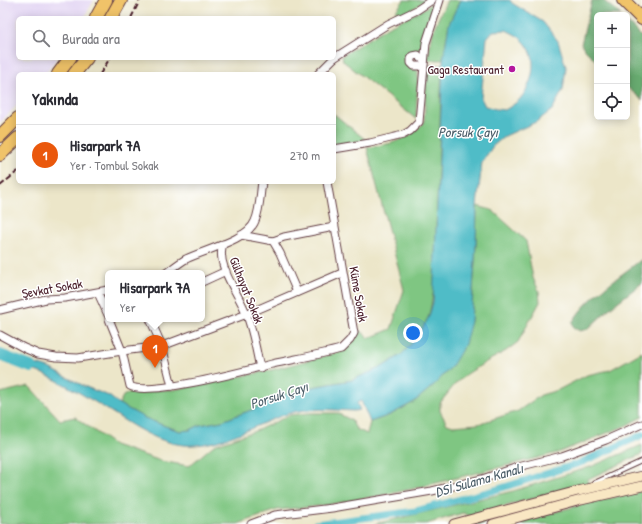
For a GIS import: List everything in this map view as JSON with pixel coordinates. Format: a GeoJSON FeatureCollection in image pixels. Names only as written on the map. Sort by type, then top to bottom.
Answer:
{"type":"FeatureCollection","features":[{"type":"Feature","properties":{"kind":"highway"},"geometry":{"type":"LineString","coordinates":[[97,16],[106,0]]}},
{"type":"Feature","properties":{"kind":"highway"},"geometry":{"type":"LineString","coordinates":[[112,16],[121,0]]}},
{"type":"Feature","properties":{"kind":"highway"},"geometry":{"type":"LineString","coordinates":[[623,0],[642,19]]}},
{"type":"Feature","properties":{"kind":"highway"},"geometry":{"type":"LineString","coordinates":[[60,72],[68,60]]}},
{"type":"Feature","properties":{"kind":"highway"},"geometry":{"type":"LineString","coordinates":[[76,72],[85,60]]}},
{"type":"Feature","properties":{"kind":"highway"},"geometry":{"type":"LineString","coordinates":[[0,136],[16,120]]}},
{"type":"Feature","properties":{"kind":"highway"},"geometry":{"type":"LineString","coordinates":[[0,155],[16,140]]}},
{"type":"Feature","properties":{"kind":"street"},"geometry":{"type":"LineString","coordinates":[[336,57],[388,24],[417,10],[432,0]]}},
{"type":"Feature","properties":{"kind":"street"},"geometry":{"type":"LineString","coordinates":[[336,149],[370,143],[403,135],[416,127],[419,122],[426,43],[440,0]]}},
{"type":"Feature","properties":{"kind":"street"},"geometry":{"type":"LineString","coordinates":[[320,72],[332,60]]}},
{"type":"Feature","properties":{"kind":"street"},"geometry":{"type":"LineString","coordinates":[[170,270],[186,259],[223,244],[241,235],[252,227],[256,221],[262,184]]}},
{"type":"Feature","properties":{"kind":"street","name":"Küme Sokak"},"geometry":{"type":"LineString","coordinates":[[122,351],[130,386],[142,389],[172,386],[260,368],[340,349],[350,340],[354,333],[327,184]]}},
{"type":"Feature","properties":{"kind":"street"},"geometry":{"type":"LineString","coordinates":[[241,235],[273,241],[284,237],[334,226]]}},
{"type":"Feature","properties":{"kind":"street"},"geometry":{"type":"LineString","coordinates":[[273,241],[280,253],[297,292]]}},
{"type":"Feature","properties":{"kind":"street","name":"Gülhayat Sokak"},"geometry":{"type":"LineString","coordinates":[[223,244],[220,251],[221,258],[246,314],[260,368]]}},
{"type":"Feature","properties":{"kind":"street"},"geometry":{"type":"LineString","coordinates":[[205,281],[226,271]]}},
{"type":"Feature","properties":{"kind":"street"},"geometry":{"type":"LineString","coordinates":[[0,335],[38,354],[56,357],[78,358],[162,346],[246,314],[342,272]]}},
{"type":"Feature","properties":{"kind":"street","name":"Şevkat Sokak"},"geometry":{"type":"LineString","coordinates":[[0,310],[46,299],[65,298],[105,291]]}},
{"type":"Feature","properties":{"kind":"street"},"geometry":{"type":"LineString","coordinates":[[98,293],[105,308]]}},
{"type":"Feature","properties":{"kind":"street"},"geometry":{"type":"LineString","coordinates":[[110,322],[122,351]]}},
{"type":"Feature","properties":{"kind":"street"},"geometry":{"type":"LineString","coordinates":[[151,322],[162,346],[172,386]]}},
{"type":"Feature","properties":{"kind":"street"},"geometry":{"type":"LineString","coordinates":[[251,524],[275,515],[332,508],[432,491],[482,479],[518,467],[562,456],[606,440],[642,424]]}},
{"type":"Feature","properties":{"kind":"street"},"geometry":{"type":"LineString","coordinates":[[454,524],[578,491],[642,476]]}},
{"type":"Feature","properties":{"kind":"street"},"geometry":{"type":"LineString","coordinates":[[493,524],[511,522],[581,500],[642,486]]}},
{"type":"Feature","properties":{"kind":"street"},"geometry":{"type":"LineString","coordinates":[[578,491],[581,500]]}},
{"type":"Feature","properties":{"kind":"lane"},"geometry":{"type":"LineString","coordinates":[[578,491],[642,461]]}},
{"type":"Feature","properties":{"kind":"shaded area"},"geometry":{"type":"Polygon","coordinates":[[[0,0],[94,0],[85,16],[16,16],[16,60],[56,60],[46,72],[16,72],[16,106],[0,123],[0,0]]]}},
{"type":"Feature","properties":{"kind":"green space"},"geometry":{"type":"Polygon","coordinates":[[[404,0],[425,0],[407,12],[395,12],[404,0]]]}},
{"type":"Feature","properties":{"kind":"green space"},"geometry":{"type":"Polygon","coordinates":[[[447,0],[460,0],[449,24],[443,60],[427,60],[434,28],[447,0]]]}},
{"type":"Feature","properties":{"kind":"green space"},"geometry":{"type":"Polygon","coordinates":[[[592,0],[603,0],[617,12],[594,12],[594,59],[581,44],[592,0]]]}},
{"type":"Feature","properties":{"kind":"green space"},"geometry":{"type":"Polygon","coordinates":[[[435,2],[427,23],[420,50],[410,54],[407,59],[408,65],[418,71],[416,119],[343,61],[342,56],[387,27],[435,2]]]}},
{"type":"Feature","properties":{"kind":"green space"},"geometry":{"type":"Polygon","coordinates":[[[630,25],[642,37],[642,100],[630,90],[630,25]]]}},
{"type":"Feature","properties":{"kind":"green space"},"geometry":{"type":"Polygon","coordinates":[[[427,65],[442,65],[434,290],[429,316],[418,337],[411,345],[401,355],[382,367],[352,380],[307,388],[290,395],[281,394],[254,409],[222,421],[200,425],[190,430],[180,431],[165,426],[145,418],[119,404],[123,396],[134,390],[172,390],[268,371],[343,351],[351,344],[360,330],[369,338],[391,329],[404,290],[367,148],[392,143],[409,136],[424,123],[427,65]]]}},
{"type":"Feature","properties":{"kind":"green space"},"geometry":{"type":"Polygon","coordinates":[[[336,116],[366,140],[336,145],[336,116]]]}},
{"type":"Feature","properties":{"kind":"green space"},"geometry":{"type":"Polygon","coordinates":[[[477,206],[492,210],[526,241],[533,278],[539,291],[540,302],[518,342],[506,351],[467,374],[456,383],[440,403],[440,411],[447,424],[453,426],[478,424],[518,411],[541,395],[558,390],[587,375],[610,370],[642,352],[642,417],[625,426],[557,453],[383,495],[319,506],[277,510],[238,524],[0,524],[0,393],[29,386],[60,420],[75,417],[114,445],[161,461],[189,466],[214,445],[258,430],[290,415],[337,413],[351,420],[356,429],[367,434],[370,422],[390,415],[414,402],[435,384],[452,366],[471,321],[477,206]]]}},
{"type":"Feature","properties":{"kind":"green space"},"geometry":{"type":"Polygon","coordinates":[[[642,259],[642,283],[610,308],[588,329],[580,331],[574,328],[572,323],[586,305],[604,288],[642,259]]]}},
{"type":"Feature","properties":{"kind":"green space"},"geometry":{"type":"Polygon","coordinates":[[[642,445],[642,454],[588,479],[588,483],[470,516],[463,513],[426,524],[375,524],[513,491],[590,467],[642,445]]]}},
{"type":"Feature","properties":{"kind":"green space"},"geometry":{"type":"Polygon","coordinates":[[[642,491],[642,524],[522,524],[522,521],[584,504],[642,491]]]}},
{"type":"Feature","properties":{"kind":"green space"},"geometry":{"type":"Polygon","coordinates":[[[576,496],[481,524],[474,524],[576,496]]]}},
{"type":"Feature","properties":{"kind":"water","name":"Porsuk Çayı"},"geometry":{"type":"Polygon","coordinates":[[[460,0],[510,0],[512,3],[543,22],[558,41],[566,67],[563,90],[552,110],[536,122],[505,136],[493,146],[482,162],[477,206],[471,321],[465,344],[452,366],[435,384],[414,402],[390,415],[370,422],[361,401],[357,403],[360,410],[354,411],[303,410],[287,414],[236,435],[210,443],[183,445],[170,443],[146,433],[78,392],[46,375],[8,364],[8,360],[26,361],[49,368],[86,387],[109,396],[119,404],[145,418],[180,431],[190,430],[200,425],[222,421],[254,409],[265,404],[270,399],[282,394],[290,395],[307,388],[352,380],[382,367],[401,355],[418,337],[429,316],[433,302],[443,60],[449,24],[460,0]],[[506,30],[493,31],[487,38],[481,98],[485,106],[505,110],[518,100],[528,87],[531,80],[533,65],[530,50],[526,44],[520,38],[506,30]]]}},
{"type":"Feature","properties":{"kind":"waterway","name":"Porsuk Çayı"},"geometry":{"type":"LineString","coordinates":[[0,355],[31,367]]}},
{"type":"Feature","properties":{"kind":"waterway","name":"DSİ Sulama Kanalı"},"geometry":{"type":"LineString","coordinates":[[316,524],[416,511],[495,490],[580,463],[642,435]]}},
{"type":"Feature","properties":{"kind":"railway"},"geometry":{"type":"LineString","coordinates":[[132,16],[140,0]]}},
{"type":"Feature","properties":{"kind":"railway"},"geometry":{"type":"LineString","coordinates":[[101,72],[109,60]]}},
{"type":"Feature","properties":{"kind":"railway"},"geometry":{"type":"LineString","coordinates":[[0,186],[16,173]]}},
{"type":"Feature","properties":{"kind":"place","name":"Gaga Restaurant"},"geometry":{"type":"Point","coordinates":[512,69]}},
{"type":"Feature","properties":{"kind":"place","name":"Hisarpark 7A"},"geometry":{"type":"Point","coordinates":[155,368]}}]}
